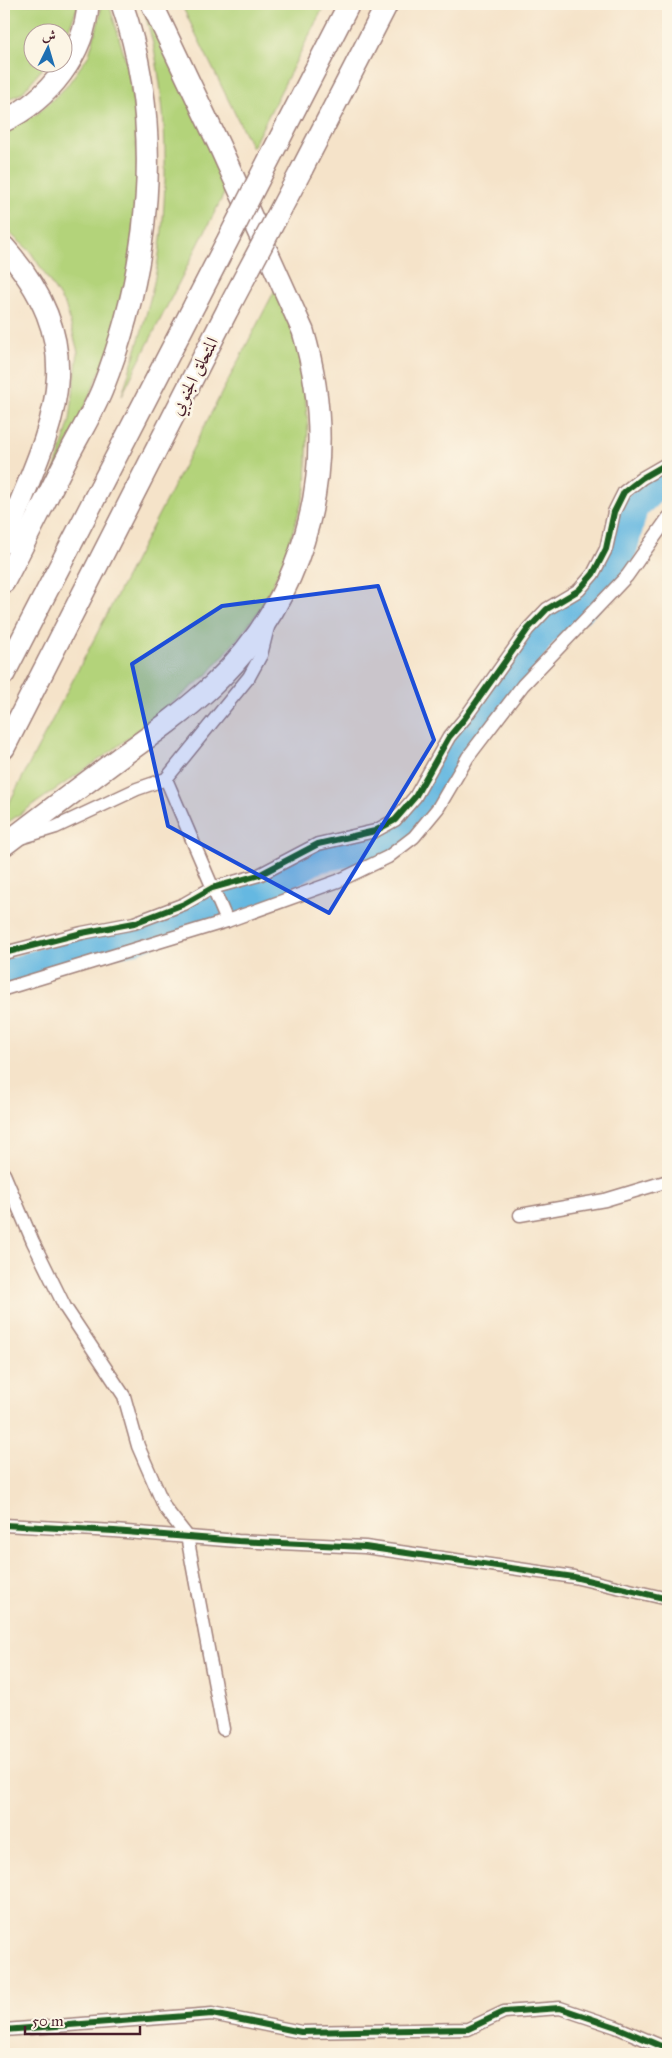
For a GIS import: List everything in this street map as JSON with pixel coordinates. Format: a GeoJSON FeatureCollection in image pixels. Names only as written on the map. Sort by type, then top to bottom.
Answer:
{"type":"FeatureCollection","features":[{"type":"Feature","properties":{"kind":"highway"},"geometry":{"type":"LineString","coordinates":[[4,121],[46,92],[65,68],[79,41],[88,12],[88,4]]}},
{"type":"Feature","properties":{"kind":"highway"},"geometry":{"type":"LineString","coordinates":[[4,582],[101,392],[117,348],[130,303],[139,257],[145,210],[147,164],[145,117],[134,48],[122,4]]}},
{"type":"Feature","properties":{"kind":"highway"},"geometry":{"type":"LineString","coordinates":[[7,842],[184,712],[213,685],[248,647],[269,616],[292,574],[304,542],[318,477],[320,444],[316,384],[306,340],[294,306],[152,4]]}},
{"type":"Feature","properties":{"kind":"highway","name":"المتحلق الجنوبي"},"geometry":{"type":"LineString","coordinates":[[4,674],[349,4]]}},
{"type":"Feature","properties":{"kind":"highway","name":"المتحلق الجنوبي"},"geometry":{"type":"LineString","coordinates":[[4,748],[228,308],[387,4]]}},
{"type":"Feature","properties":{"kind":"highway"},"geometry":{"type":"LineString","coordinates":[[4,247],[24,270],[45,307],[54,333],[58,361],[58,388],[49,430],[4,542]]}},
{"type":"Feature","properties":{"kind":"street"},"geometry":{"type":"LineString","coordinates":[[4,953],[82,933],[134,923],[184,904],[212,888],[259,875],[318,844],[375,831],[395,820],[415,797],[449,736],[476,704],[528,629],[547,609],[579,590],[593,574],[606,548],[614,512],[624,492],[642,478],[668,463]]}},
{"type":"Feature","properties":{"kind":"street"},"geometry":{"type":"LineString","coordinates":[[4,989],[227,921],[338,881],[388,858],[414,837],[438,808],[468,757],[523,685],[627,576],[668,518]]}},
{"type":"Feature","properties":{"kind":"street"},"geometry":{"type":"LineString","coordinates":[[7,842],[56,827],[137,789],[166,779],[249,677],[263,648],[269,616]]}},
{"type":"Feature","properties":{"kind":"street"},"geometry":{"type":"LineString","coordinates":[[166,779],[227,921]]}},
{"type":"Feature","properties":{"kind":"street"},"geometry":{"type":"LineString","coordinates":[[4,1174],[33,1242],[65,1307],[124,1396],[138,1446],[165,1508],[187,1536],[223,1729]]}},
{"type":"Feature","properties":{"kind":"street"},"geometry":{"type":"LineString","coordinates":[[520,1215],[605,1200],[668,1181]]}},
{"type":"Feature","properties":{"kind":"street"},"geometry":{"type":"LineString","coordinates":[[4,1525],[366,1547],[574,1577],[668,1599]]}},
{"type":"Feature","properties":{"kind":"street"},"geometry":{"type":"LineString","coordinates":[[4,2030],[212,2014],[302,2032],[468,2029],[504,2012],[560,2008],[616,2027],[668,2052]]}},
{"type":"Feature","properties":{"kind":"highlighted area"},"geometry":{"type":"Polygon","coordinates":[[[378,586],[434,740],[329,913],[168,826],[132,664],[222,606],[378,586]]]}},
{"type":"Feature","properties":{"kind":"green space"},"geometry":{"type":"Polygon","coordinates":[[[4,4],[79,4],[72,22],[22,22],[22,72],[40,72],[22,93],[4,101],[4,4]]]}},
{"type":"Feature","properties":{"kind":"green space"},"geometry":{"type":"Polygon","coordinates":[[[101,4],[109,4],[128,68],[135,116],[138,187],[129,273],[115,339],[52,479],[70,420],[78,352],[66,307],[30,251],[4,228],[4,131],[37,114],[66,87],[89,55],[100,16],[101,4]]]}},
{"type":"Feature","properties":{"kind":"green space"},"geometry":{"type":"Polygon","coordinates":[[[142,4],[230,182],[122,395],[154,283],[161,242],[165,190],[163,110],[160,84],[153,45],[142,4]]]}},
{"type":"Feature","properties":{"kind":"green space"},"geometry":{"type":"Polygon","coordinates":[[[181,4],[325,4],[252,148],[181,4]]]}},
{"type":"Feature","properties":{"kind":"green space"},"geometry":{"type":"Polygon","coordinates":[[[278,284],[301,356],[308,424],[306,489],[283,563],[261,608],[207,675],[113,750],[4,825],[4,813],[278,284]]]}},
{"type":"Feature","properties":{"kind":"waterway"},"geometry":{"type":"LineString","coordinates":[[4,974],[85,948],[132,941],[269,885],[317,859],[354,852],[398,833],[430,796],[451,754],[473,722],[509,682],[545,631],[582,608],[605,585],[623,551],[634,508],[668,477]]}},
{"type":"Feature","properties":{"kind":"cycle path"},"geometry":{"type":"LineString","coordinates":[[4,953],[82,933],[134,923],[184,904],[212,888],[259,875],[318,844],[375,831],[395,820],[415,797],[449,737],[465,718],[528,629],[547,609],[579,590],[593,574],[606,549],[614,512],[624,492],[642,478],[668,463]]}},
{"type":"Feature","properties":{"kind":"cycle path"},"geometry":{"type":"LineString","coordinates":[[4,1525],[114,1531],[238,1541],[365,1547],[574,1577],[668,1599]]}},
{"type":"Feature","properties":{"kind":"cycle path"},"geometry":{"type":"LineString","coordinates":[[4,2030],[212,2014],[301,2032],[468,2029],[504,2012],[560,2008],[616,2027],[668,2049]]}}]}
